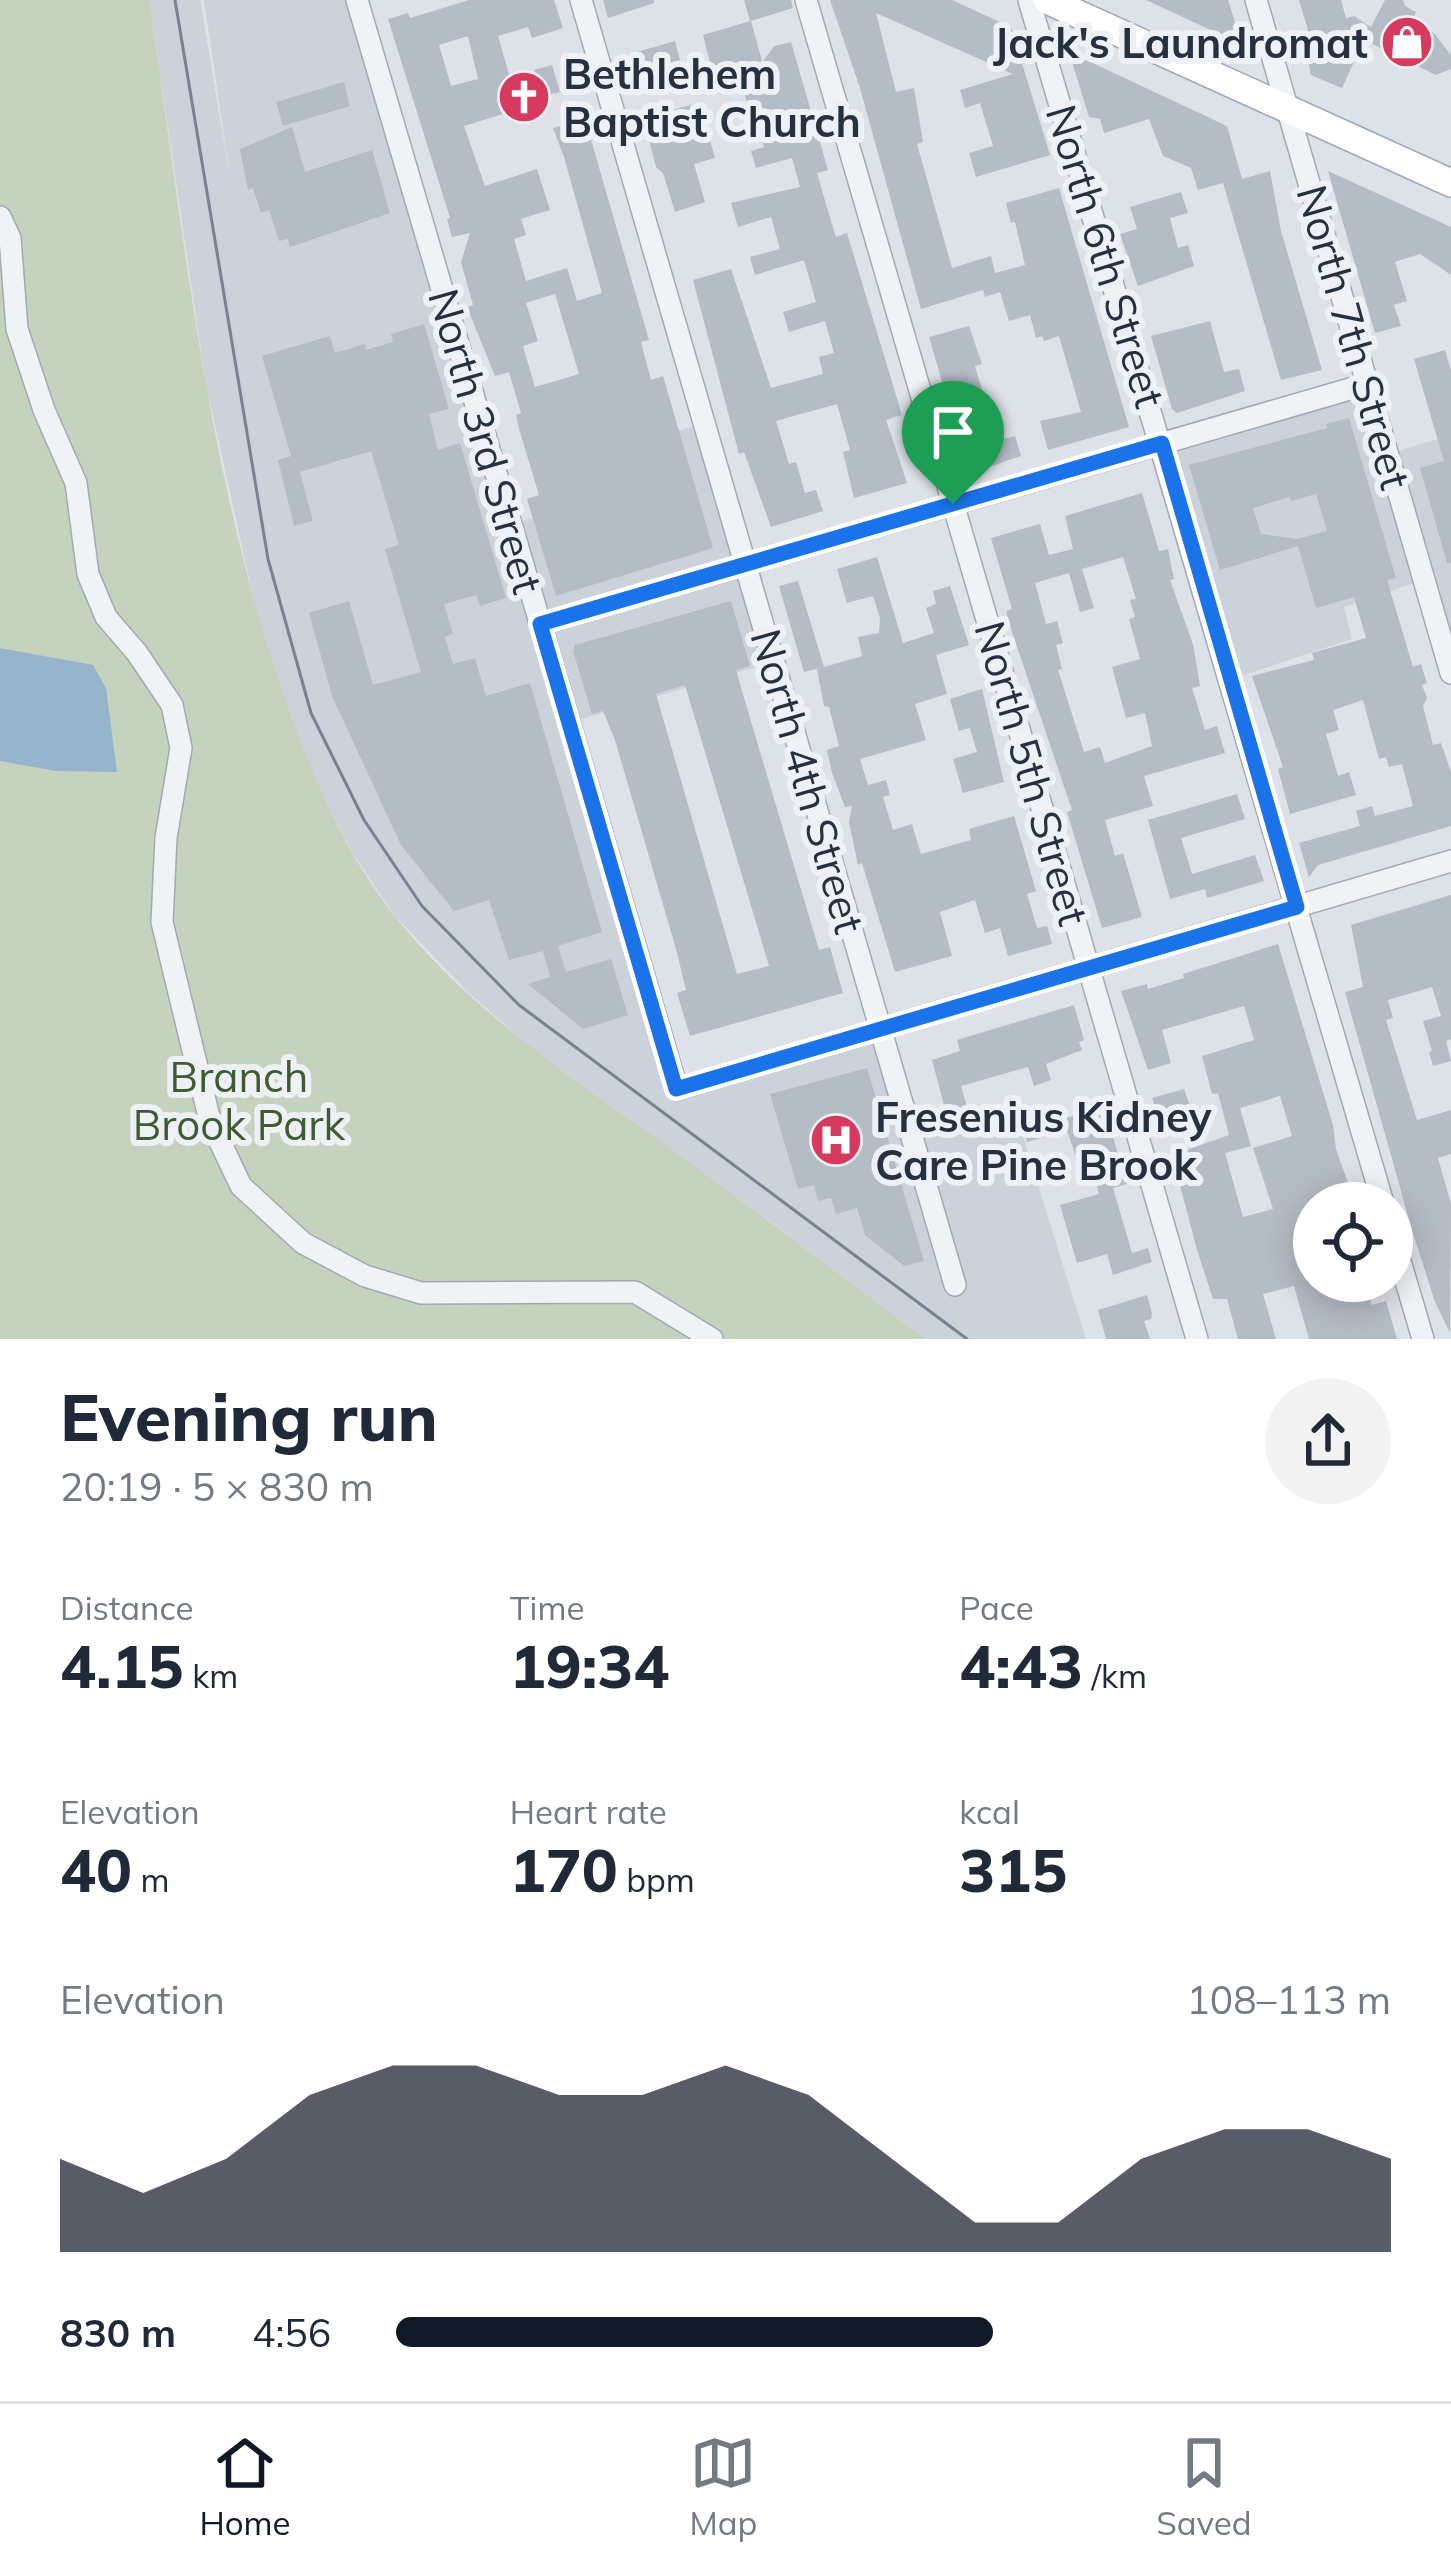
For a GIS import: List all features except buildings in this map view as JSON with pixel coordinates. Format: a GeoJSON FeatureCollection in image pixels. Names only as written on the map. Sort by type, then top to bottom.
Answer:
{"type":"FeatureCollection","features":[{"type":"Feature","properties":{"kind":"main road"},"geometry":{"type":"LineString","coordinates":[[1047,0],[1451,183]]}},
{"type":"Feature","properties":{"kind":"street","name":"North 3rd Street"},"geometry":{"type":"LineString","coordinates":[[357,0],[676,1089],[880,1029]]}},
{"type":"Feature","properties":{"kind":"street","name":"North 4th Street"},"geometry":{"type":"LineString","coordinates":[[581,0],[955,1286]]}},
{"type":"Feature","properties":{"kind":"street","name":"North 5th Street"},"geometry":{"type":"LineString","coordinates":[[806,0],[1197,1339]]}},
{"type":"Feature","properties":{"kind":"street","name":"North 6th Street"},"geometry":{"type":"LineString","coordinates":[[1029,0],[1377,1182]]}},
{"type":"Feature","properties":{"kind":"street","name":"North 7th Street"},"geometry":{"type":"LineString","coordinates":[[1256,0],[1451,674]]}},
{"type":"Feature","properties":{"kind":"street"},"geometry":{"type":"LineString","coordinates":[[0,217],[10,238],[17,329],[44,410],[76,483],[88,574],[106,617],[172,705],[181,748],[166,838],[162,922],[210,1121],[241,1186],[303,1243],[365,1276],[421,1293],[635,1292],[712,1339]]}},
{"type":"Feature","properties":{"kind":"street"},"geometry":{"type":"LineString","coordinates":[[540,624],[1367,384]]}},
{"type":"Feature","properties":{"kind":"street"},"geometry":{"type":"LineString","coordinates":[[880,1029],[1451,862]]}},
{"type":"Feature","properties":{"kind":"street"},"geometry":{"type":"LineString","coordinates":[[1412,1302],[1423,1339]]}},
{"type":"Feature","properties":{"kind":"shaded area"},"geometry":{"type":"Polygon","coordinates":[[[149,0],[200,0],[231,183],[204,0],[354,0],[505,526],[611,496],[598,455],[701,424],[770,663],[572,722],[676,1084],[875,1025],[908,1138],[1013,1105],[1086,1339],[925,1339],[530,1047],[469,993],[394,915],[352,852],[309,772],[258,619],[206,384],[149,0]]]}},
{"type":"Feature","properties":{"kind":"shaded area"},"geometry":{"type":"Polygon","coordinates":[[[1368,387],[1420,581],[1344,607],[1352,639],[1238,677],[1167,447],[1368,387]]]}},
{"type":"Feature","properties":{"kind":"shaded area"},"geometry":{"type":"Polygon","coordinates":[[[1451,435],[1451,657],[1391,453],[1451,435]]]}},
{"type":"Feature","properties":{"kind":"green space","name":"Branch Brook Park"},"geometry":{"type":"Polygon","coordinates":[[[0,0],[149,0],[199,342],[232,512],[278,678],[312,771],[373,887],[454,981],[523,1040],[925,1339],[0,1339],[0,0]]]}},
{"type":"Feature","properties":{"kind":"water"},"geometry":{"type":"Polygon","coordinates":[[[0,648],[93,665],[106,688],[117,772],[56,771],[0,761],[0,648]]]}},
{"type":"Feature","properties":{"kind":"tram line"},"geometry":{"type":"LineString","coordinates":[[175,0],[268,559],[311,713],[364,820],[422,906],[519,1005],[967,1339]]}},
{"type":"Feature","properties":{"kind":"place","name":"Jack's Laundromat"},"geometry":{"type":"Point","coordinates":[1407,42]}},
{"type":"Feature","properties":{"kind":"place","name":"Bethlehem Baptist Church"},"geometry":{"type":"Point","coordinates":[524,97]}},
{"type":"Feature","properties":{"kind":"place","name":"Fresenius Kidney Care Pine Brook"},"geometry":{"type":"Point","coordinates":[836,1140]}},
{"type":"Feature","properties":{"kind":"route"},"geometry":{"type":"LineString","coordinates":[[1162,443],[1297,907],[676,1089],[540,624],[953,504],[1162,443]]}}]}
